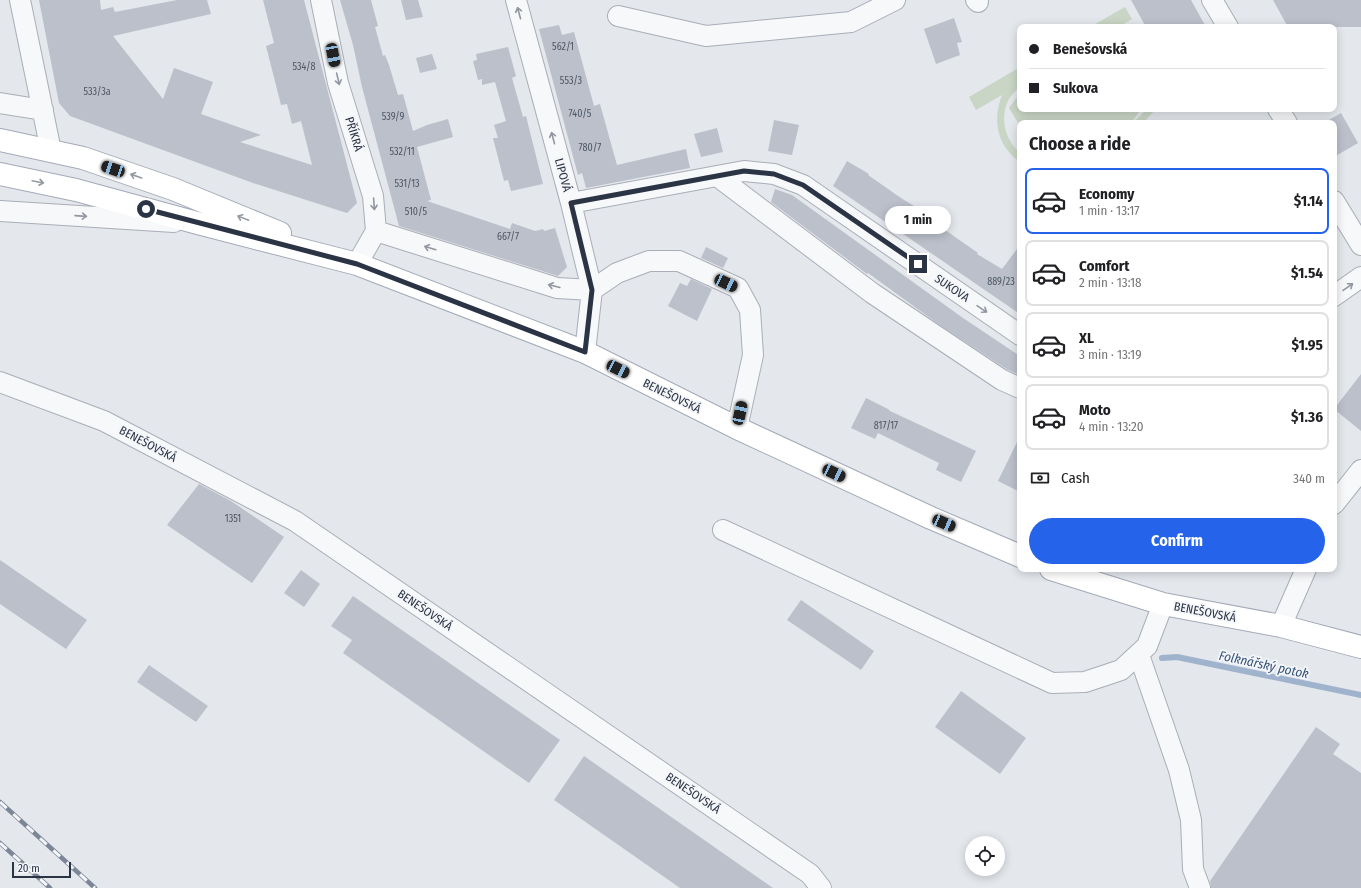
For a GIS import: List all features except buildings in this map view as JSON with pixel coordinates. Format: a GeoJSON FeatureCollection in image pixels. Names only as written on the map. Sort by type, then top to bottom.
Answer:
{"type":"FeatureCollection","features":[{"type":"Feature","properties":{"kind":"main road"},"geometry":{"type":"LineString","coordinates":[[0,140],[82,158],[173,189],[357,264]]}},
{"type":"Feature","properties":{"kind":"main road","name":"BENEŠOVSKÁ"},"geometry":{"type":"LineString","coordinates":[[0,174],[76,190],[357,264],[585,352],[737,428],[931,518],[1017,555]]}},
{"type":"Feature","properties":{"kind":"main road","name":"BENEŠOVSKÁ"},"geometry":{"type":"LineString","coordinates":[[1061,572],[1164,604],[1281,626],[1361,647]]}},
{"type":"Feature","properties":{"kind":"street"},"geometry":{"type":"LineString","coordinates":[[20,0],[51,151]]}},
{"type":"Feature","properties":{"kind":"street","name":"PŘÍKRÁ"},"geometry":{"type":"LineString","coordinates":[[322,0],[338,83],[373,196],[376,231]]}},
{"type":"Feature","properties":{"kind":"street","name":"LIPOVÁ"},"geometry":{"type":"LineString","coordinates":[[516,0],[571,203],[592,290],[585,352]]}},
{"type":"Feature","properties":{"kind":"street"},"geometry":{"type":"LineString","coordinates":[[618,16],[706,36],[851,22],[896,0]]}},
{"type":"Feature","properties":{"kind":"street"},"geometry":{"type":"LineString","coordinates":[[1212,0],[1226,24]]}},
{"type":"Feature","properties":{"kind":"street"},"geometry":{"type":"LineString","coordinates":[[0,103],[43,110]]}},
{"type":"Feature","properties":{"kind":"street","name":"SUKOVA"},"geometry":{"type":"LineString","coordinates":[[571,203],[744,171],[774,174],[803,185],[1017,333]]}},
{"type":"Feature","properties":{"kind":"street"},"geometry":{"type":"LineString","coordinates":[[717,176],[872,293],[1002,380],[1017,387]]}},
{"type":"Feature","properties":{"kind":"street"},"geometry":{"type":"LineString","coordinates":[[1337,206],[1361,245]]}},
{"type":"Feature","properties":{"kind":"street","name":"BENEŠOVSKÁ"},"geometry":{"type":"LineString","coordinates":[[0,211],[201,224]]}},
{"type":"Feature","properties":{"kind":"street"},"geometry":{"type":"LineString","coordinates":[[357,264],[376,231],[556,288],[592,290],[617,273],[649,261],[679,261],[738,288],[750,310],[752,355],[737,428]]}},
{"type":"Feature","properties":{"kind":"street"},"geometry":{"type":"LineString","coordinates":[[1337,294],[1361,277]]}},
{"type":"Feature","properties":{"kind":"street","name":"BENEŠOVSKÁ"},"geometry":{"type":"LineString","coordinates":[[0,382],[104,421],[295,521],[803,869],[810,874],[822,888]]}},
{"type":"Feature","properties":{"kind":"street"},"geometry":{"type":"LineString","coordinates":[[1337,495],[1361,470]]}},
{"type":"Feature","properties":{"kind":"street"},"geometry":{"type":"LineString","coordinates":[[723,530],[1052,683],[1085,682],[1121,670],[1147,646],[1164,604]]}},
{"type":"Feature","properties":{"kind":"street"},"geometry":{"type":"LineString","coordinates":[[1281,626],[1305,572]]}},
{"type":"Feature","properties":{"kind":"street"},"geometry":{"type":"LineString","coordinates":[[1139,655],[1180,770],[1191,820],[1193,869],[1200,888]]}},
{"type":"Feature","properties":{"kind":"green space"},"geometry":{"type":"Polygon","coordinates":[[[1125,7],[1132,19],[1124,24],[1095,24],[1125,7]]]}},
{"type":"Feature","properties":{"kind":"green space"},"geometry":{"type":"Polygon","coordinates":[[[1017,69],[1017,89],[1009,99],[1006,106],[1004,121],[1007,135],[1017,150],[1017,160],[1006,148],[999,132],[997,114],[1002,95],[976,110],[969,97],[1017,69]]]}},
{"type":"Feature","properties":{"kind":"green space"},"geometry":{"type":"Polygon","coordinates":[[[1017,97],[1017,112],[1139,112],[1132,120],[1017,121],[1009,108],[1017,97]]]}},
{"type":"Feature","properties":{"kind":"green space"},"geometry":{"type":"Polygon","coordinates":[[[1144,112],[1153,112],[1146,120],[1135,120],[1144,112]]]}},
{"type":"Feature","properties":{"kind":"waterway","name":"Folknářský potok"},"geometry":{"type":"LineString","coordinates":[[1162,658],[1177,657],[1361,695]]}},
{"type":"Feature","properties":{"kind":"railway"},"geometry":{"type":"LineString","coordinates":[[0,802],[95,888]]}},
{"type":"Feature","properties":{"kind":"railway"},"geometry":{"type":"LineString","coordinates":[[0,843],[50,888]]}},
{"type":"Feature","properties":{"kind":"route"},"geometry":{"type":"LineString","coordinates":[[146,209],[357,264],[585,352],[592,290],[571,203],[744,171],[774,174],[803,185],[918,264]]}}]}
